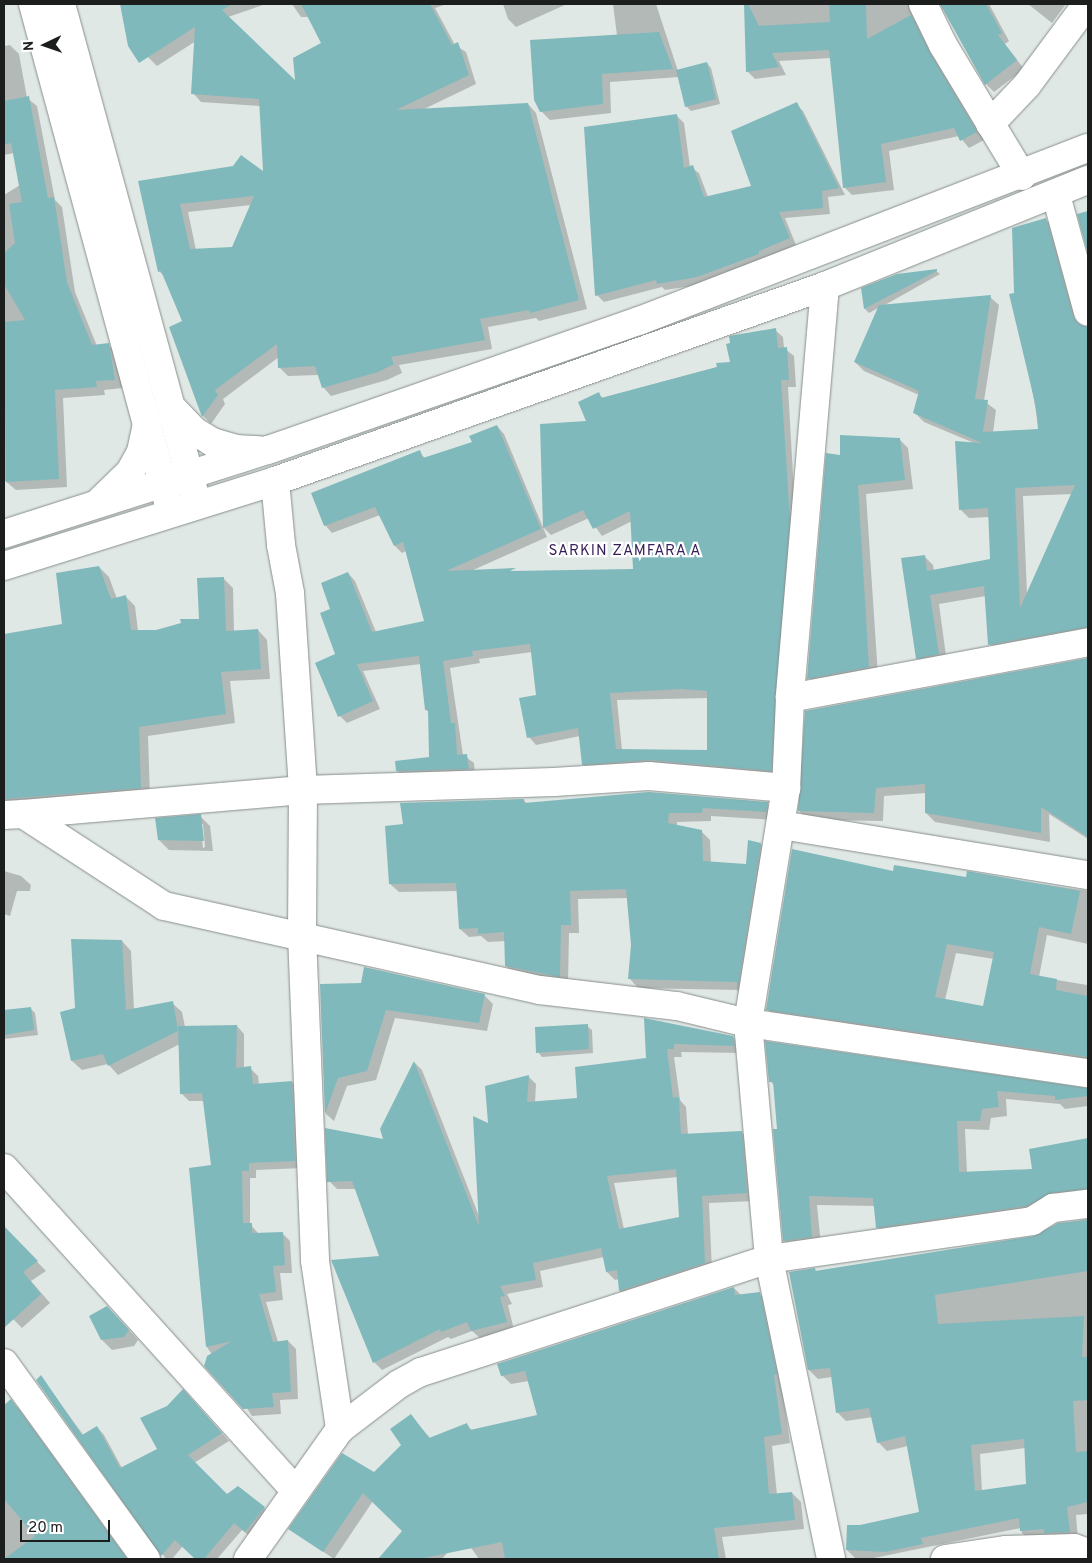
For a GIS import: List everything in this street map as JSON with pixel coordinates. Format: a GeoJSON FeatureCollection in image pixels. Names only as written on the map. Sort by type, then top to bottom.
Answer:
{"type":"FeatureCollection","features":[{"type":"Feature","properties":{"kind":"street"},"geometry":{"type":"LineString","coordinates":[[33,4],[172,515]]}},
{"type":"Feature","properties":{"kind":"street"},"geometry":{"type":"LineString","coordinates":[[61,4],[174,410],[198,507]]}},
{"type":"Feature","properties":{"kind":"street"},"geometry":{"type":"LineString","coordinates":[[923,4],[990,124],[1022,176]]}},
{"type":"Feature","properties":{"kind":"street"},"geometry":{"type":"LineString","coordinates":[[990,124],[1027,85],[1087,4]]}},
{"type":"Feature","properties":{"kind":"street"},"geometry":{"type":"LineString","coordinates":[[4,534],[268,450],[639,322],[1022,176],[1088,148]]}},
{"type":"Feature","properties":{"kind":"street"},"geometry":{"type":"LineString","coordinates":[[4,566],[198,507],[275,481],[825,286],[1056,195],[1088,180]]}},
{"type":"Feature","properties":{"kind":"street"},"geometry":{"type":"LineString","coordinates":[[1056,195],[1088,312]]}},
{"type":"Feature","properties":{"kind":"street"},"geometry":{"type":"LineString","coordinates":[[825,286],[790,698],[786,788],[782,825],[748,1023],[769,1259],[831,1559]]}},
{"type":"Feature","properties":{"kind":"street"},"geometry":{"type":"LineString","coordinates":[[174,410],[194,431],[212,442],[237,450],[268,450]]}},
{"type":"Feature","properties":{"kind":"street"},"geometry":{"type":"LineString","coordinates":[[93,507],[130,472],[141,452],[147,422]]}},
{"type":"Feature","properties":{"kind":"street"},"geometry":{"type":"LineString","coordinates":[[275,481],[281,545],[290,593],[303,790],[302,935],[315,1261],[340,1429]]}},
{"type":"Feature","properties":{"kind":"street"},"geometry":{"type":"LineString","coordinates":[[790,698],[1088,642]]}},
{"type":"Feature","properties":{"kind":"street"},"geometry":{"type":"LineString","coordinates":[[14,815],[303,790],[554,782],[649,776],[786,788]]}},
{"type":"Feature","properties":{"kind":"street"},"geometry":{"type":"LineString","coordinates":[[14,815],[164,906],[302,935],[540,990],[677,1006],[748,1023],[1088,1073]]}},
{"type":"Feature","properties":{"kind":"street"},"geometry":{"type":"LineString","coordinates":[[782,825],[1088,875]]}},
{"type":"Feature","properties":{"kind":"street"},"geometry":{"type":"LineString","coordinates":[[4,1168],[296,1491]]}},
{"type":"Feature","properties":{"kind":"street"},"geometry":{"type":"LineString","coordinates":[[248,1559],[340,1429],[399,1384],[435,1366],[769,1259],[1032,1221],[1053,1208],[1088,1204]]}},
{"type":"Feature","properties":{"kind":"street"},"geometry":{"type":"LineString","coordinates":[[4,1362],[146,1559]]}},
{"type":"Feature","properties":{"kind":"street"},"geometry":{"type":"LineString","coordinates":[[945,1559],[1006,1550],[1074,1548],[1088,1553]]}},
{"type":"Feature","properties":{"kind":"building"},"geometry":{"type":"Polygon","coordinates":[[[120,4],[232,4],[222,10],[295,80],[293,58],[321,43],[301,4],[430,4],[452,45],[458,42],[469,75],[396,110],[528,103],[579,300],[530,313],[529,310],[480,319],[485,340],[391,357],[394,364],[378,372],[322,388],[315,366],[278,368],[277,344],[215,390],[218,395],[202,417],[169,327],[182,321],[161,271],[158,272],[138,181],[233,166],[241,155],[263,171],[259,99],[191,94],[195,27],[139,63],[128,46],[120,4]],[[254,196],[180,204],[190,249],[232,247],[254,196]]]}},
{"type":"Feature","properties":{"kind":"building"},"geometry":{"type":"Polygon","coordinates":[[[744,4],[748,4],[759,26],[830,22],[829,4],[866,4],[867,39],[911,15],[930,53],[977,132],[960,141],[954,128],[881,144],[886,182],[843,188],[829,50],[772,53],[779,67],[746,72],[744,4]]]}},
{"type":"Feature","properties":{"kind":"building"},"geometry":{"type":"Polygon","coordinates":[[[940,4],[986,4],[1002,33],[998,35],[1017,60],[985,85],[940,4]]]}},
{"type":"Feature","properties":{"kind":"building"},"geometry":{"type":"Polygon","coordinates":[[[659,32],[673,69],[602,74],[603,104],[540,112],[534,100],[530,40],[659,32]]]}},
{"type":"Feature","properties":{"kind":"building"},"geometry":{"type":"Polygon","coordinates":[[[707,62],[716,99],[685,107],[676,70],[707,62]]]}},
{"type":"Feature","properties":{"kind":"building"},"geometry":{"type":"Polygon","coordinates":[[[29,96],[48,198],[54,197],[67,282],[92,345],[109,343],[115,380],[96,381],[97,387],[55,390],[59,479],[6,482],[4,322],[25,320],[4,284],[4,253],[15,243],[9,204],[22,202],[11,143],[4,145],[4,101],[29,96]]]}},
{"type":"Feature","properties":{"kind":"building"},"geometry":{"type":"Polygon","coordinates":[[[797,102],[839,188],[822,191],[823,208],[779,212],[790,238],[759,251],[759,254],[697,277],[657,284],[656,280],[595,296],[584,127],[677,114],[684,168],[693,165],[704,197],[751,186],[731,131],[797,102]]]}},
{"type":"Feature","properties":{"kind":"building"},"geometry":{"type":"Polygon","coordinates":[[[1088,211],[1088,254],[1077,214],[1088,211]]]}},
{"type":"Feature","properties":{"kind":"building"},"geometry":{"type":"Polygon","coordinates":[[[1046,218],[1073,316],[1077,323],[1088,327],[1088,627],[988,645],[984,586],[930,595],[939,654],[916,659],[901,558],[925,555],[927,571],[990,559],[988,508],[959,510],[955,441],[982,443],[913,413],[919,391],[854,362],[879,305],[991,295],[975,399],[988,400],[983,432],[1038,429],[1036,407],[1009,294],[1014,293],[1012,228],[1046,218]],[[1075,485],[1015,488],[1020,608],[1075,485]]]}},
{"type":"Feature","properties":{"kind":"building"},"geometry":{"type":"Polygon","coordinates":[[[937,269],[937,271],[864,309],[861,288],[897,274],[937,269]]]}},
{"type":"Feature","properties":{"kind":"building"},"geometry":{"type":"Polygon","coordinates":[[[776,328],[778,348],[787,347],[789,380],[781,380],[790,519],[771,771],[650,760],[582,765],[578,728],[527,738],[519,698],[536,695],[530,644],[472,651],[473,656],[443,661],[451,723],[455,723],[457,755],[467,754],[469,769],[396,771],[395,761],[429,757],[428,710],[425,710],[419,656],[357,664],[373,701],[338,717],[315,663],[335,654],[320,613],[330,609],[321,583],[348,572],[372,632],[424,621],[403,542],[394,546],[375,507],[324,526],[311,493],[420,450],[423,458],[472,442],[469,436],[497,425],[541,529],[446,571],[516,568],[510,571],[633,569],[630,511],[593,529],[583,510],[543,528],[540,424],[586,421],[578,402],[599,392],[601,398],[717,367],[716,363],[730,362],[726,344],[730,343],[729,336],[776,328]],[[681,689],[610,693],[616,749],[707,750],[707,691],[681,689]]]}},
{"type":"Feature","properties":{"kind":"building"},"geometry":{"type":"Polygon","coordinates":[[[840,435],[900,438],[905,480],[858,485],[869,667],[807,679],[826,453],[840,455],[840,435]]]}},
{"type":"Feature","properties":{"kind":"building"},"geometry":{"type":"Polygon","coordinates":[[[99,566],[111,599],[126,595],[131,630],[156,630],[181,623],[180,619],[199,619],[197,578],[224,577],[226,631],[258,629],[261,669],[221,672],[226,714],[139,727],[141,788],[4,799],[4,634],[62,624],[56,573],[99,566]]]}},
{"type":"Feature","properties":{"kind":"building"},"geometry":{"type":"Polygon","coordinates":[[[1088,658],[1088,837],[1041,807],[1041,833],[925,813],[925,784],[876,788],[874,813],[798,811],[805,711],[1088,658]]]}},
{"type":"Feature","properties":{"kind":"building"},"geometry":{"type":"Polygon","coordinates":[[[649,792],[768,802],[766,812],[703,808],[702,813],[669,813],[668,823],[702,830],[703,861],[746,864],[748,840],[761,843],[737,993],[737,982],[628,979],[631,945],[626,889],[570,891],[571,925],[561,925],[560,977],[505,966],[504,932],[478,934],[478,928],[459,929],[456,883],[389,884],[385,826],[403,824],[400,803],[524,799],[524,803],[649,792]]]}},
{"type":"Feature","properties":{"kind":"building"},"geometry":{"type":"Polygon","coordinates":[[[201,814],[204,841],[158,840],[155,818],[201,814]]]}},
{"type":"Feature","properties":{"kind":"building"},"geometry":{"type":"Polygon","coordinates":[[[792,849],[893,871],[894,865],[966,877],[967,871],[1080,891],[1071,934],[1039,927],[1030,974],[1057,979],[1056,990],[1088,996],[1088,1057],[766,1010],[792,849]],[[947,944],[935,997],[983,1006],[994,952],[947,944]]]}},
{"type":"Feature","properties":{"kind":"building"},"geometry":{"type":"Polygon","coordinates":[[[71,939],[122,940],[126,1010],[173,1001],[178,1031],[108,1066],[103,1054],[71,1061],[60,1012],[75,1008],[71,939]]]}},
{"type":"Feature","properties":{"kind":"building"},"geometry":{"type":"Polygon","coordinates":[[[364,967],[485,994],[479,1023],[386,1010],[367,1071],[338,1078],[325,1114],[320,984],[361,983],[364,967]]]}},
{"type":"Feature","properties":{"kind":"building"},"geometry":{"type":"Polygon","coordinates":[[[31,1007],[34,1030],[4,1035],[4,1010],[31,1007]]]}},
{"type":"Feature","properties":{"kind":"building"},"geometry":{"type":"Polygon","coordinates":[[[644,1018],[733,1036],[734,1046],[674,1044],[674,1049],[667,1049],[673,1098],[679,1097],[681,1134],[742,1131],[747,1193],[702,1196],[705,1263],[619,1291],[617,1270],[606,1272],[601,1248],[533,1263],[536,1280],[500,1286],[505,1296],[500,1297],[507,1322],[471,1331],[467,1322],[441,1332],[440,1329],[373,1363],[331,1260],[379,1256],[352,1181],[327,1182],[325,1128],[383,1139],[380,1129],[414,1061],[479,1226],[473,1116],[488,1123],[485,1086],[529,1075],[527,1102],[577,1098],[575,1067],[646,1058],[644,1018]],[[676,1169],[607,1176],[619,1229],[679,1217],[676,1169]]]}},
{"type":"Feature","properties":{"kind":"building"},"geometry":{"type":"Polygon","coordinates":[[[588,1024],[589,1049],[536,1053],[535,1027],[588,1024]]]}},
{"type":"Feature","properties":{"kind":"building"},"geometry":{"type":"Polygon","coordinates":[[[237,1025],[236,1068],[251,1066],[253,1084],[292,1081],[295,1161],[249,1163],[249,1171],[242,1171],[243,1223],[252,1223],[252,1233],[283,1232],[285,1265],[273,1266],[276,1292],[259,1294],[273,1342],[288,1340],[291,1392],[272,1393],[274,1407],[243,1409],[204,1366],[207,1356],[232,1341],[206,1347],[189,1168],[211,1165],[202,1093],[180,1094],[178,1026],[237,1025]]]}},
{"type":"Feature","properties":{"kind":"building"},"geometry":{"type":"Polygon","coordinates":[[[765,1041],[1088,1088],[1088,1096],[1055,1100],[1055,1096],[997,1091],[999,1107],[982,1109],[980,1121],[957,1121],[959,1172],[1032,1169],[1029,1149],[1088,1138],[1088,1189],[1051,1193],[1027,1206],[876,1228],[873,1198],[809,1196],[812,1237],[783,1241],[773,1129],[777,1129],[773,1082],[769,1082],[765,1041]]]}},
{"type":"Feature","properties":{"kind":"building"},"geometry":{"type":"Polygon","coordinates":[[[1088,1220],[1088,1271],[935,1295],[938,1324],[1084,1316],[1082,1357],[1087,1357],[1088,1400],[1073,1401],[1076,1452],[1088,1451],[1088,1502],[1067,1507],[1070,1532],[1044,1533],[1044,1529],[1020,1531],[1019,1518],[921,1538],[923,1544],[885,1552],[846,1550],[847,1525],[860,1525],[919,1512],[905,1436],[877,1443],[869,1408],[836,1413],[830,1368],[808,1370],[789,1272],[815,1268],[815,1271],[1034,1236],[1058,1223],[1088,1220]],[[1024,1439],[971,1445],[975,1491],[1026,1484],[1024,1439]]]}},
{"type":"Feature","properties":{"kind":"building"},"geometry":{"type":"Polygon","coordinates":[[[4,1226],[38,1261],[23,1272],[41,1294],[4,1328],[4,1226]]]}},
{"type":"Feature","properties":{"kind":"building"},"geometry":{"type":"Polygon","coordinates":[[[734,1287],[735,1295],[760,1292],[777,1374],[774,1375],[782,1434],[764,1437],[769,1494],[792,1492],[795,1520],[714,1528],[719,1559],[505,1559],[502,1542],[419,1559],[378,1559],[402,1531],[363,1493],[323,1552],[288,1529],[342,1453],[374,1472],[401,1445],[390,1429],[411,1414],[429,1438],[467,1423],[470,1430],[537,1415],[525,1371],[501,1376],[497,1364],[734,1287]]]}},
{"type":"Feature","properties":{"kind":"building"},"geometry":{"type":"Polygon","coordinates":[[[107,1306],[129,1330],[124,1337],[101,1340],[89,1316],[107,1306]]]}},
{"type":"Feature","properties":{"kind":"building"},"geometry":{"type":"Polygon","coordinates":[[[41,1375],[82,1435],[97,1426],[120,1468],[157,1449],[140,1418],[167,1406],[183,1389],[222,1433],[188,1455],[227,1494],[238,1486],[265,1507],[245,1532],[234,1523],[204,1559],[195,1559],[175,1540],[161,1556],[36,1380],[41,1375]]]}},
{"type":"Feature","properties":{"kind":"building"},"geometry":{"type":"Polygon","coordinates":[[[11,1399],[127,1559],[4,1559],[35,1536],[4,1499],[4,1405],[11,1399]]]}},
{"type":"Feature","properties":{"kind":"district","name":"SARKIN ZAMFARA A"},"geometry":{"type":"Point","coordinates":[625,552]}}]}
